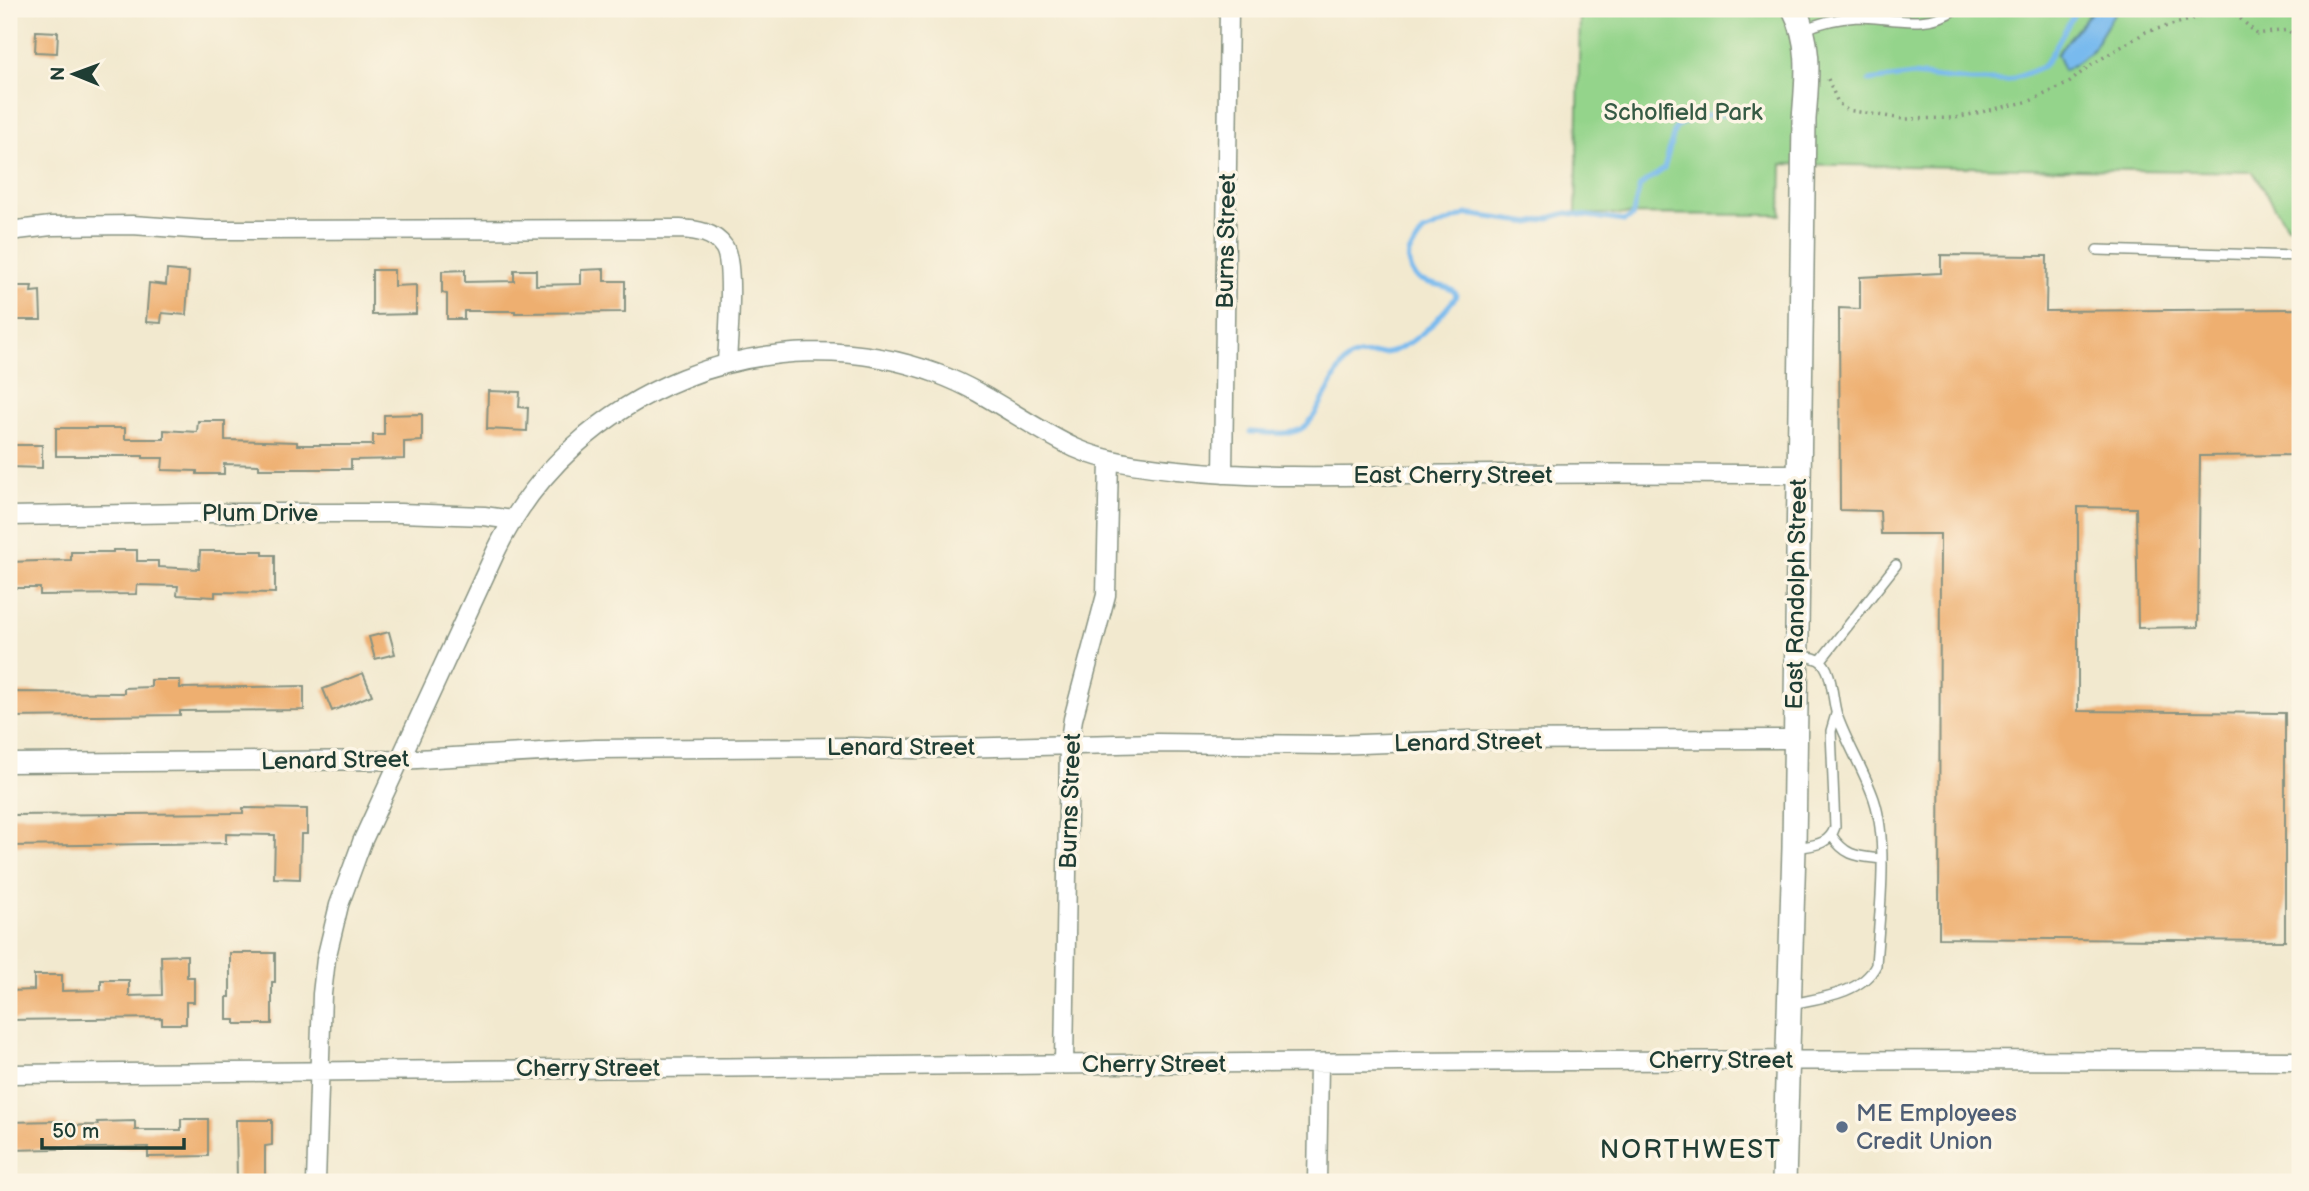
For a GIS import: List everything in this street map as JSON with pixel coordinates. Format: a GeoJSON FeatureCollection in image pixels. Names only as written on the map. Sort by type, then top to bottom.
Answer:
{"type":"FeatureCollection","features":[{"type":"Feature","properties":{"kind":"street","name":"Burns Street"},"geometry":{"type":"LineString","coordinates":[[1223,474],[1229,9]]}},
{"type":"Feature","properties":{"kind":"street","name":"East Randolph Street"},"geometry":{"type":"LineString","coordinates":[[1784,1182],[1794,848],[1804,119],[1808,76],[1808,54],[1794,9]]}},
{"type":"Feature","properties":{"kind":"street"},"geometry":{"type":"LineString","coordinates":[[9,231],[51,226],[132,225],[206,230],[699,231],[718,241],[727,252],[727,362]]}},
{"type":"Feature","properties":{"kind":"street","name":"East Cherry Street"},"geometry":{"type":"LineString","coordinates":[[316,1182],[323,978],[334,922],[354,862],[512,520],[552,467],[612,415],[661,387],[727,362],[805,352],[839,353],[892,360],[955,380],[1071,446],[1109,459],[1162,468],[1277,476],[1798,474]]}},
{"type":"Feature","properties":{"kind":"street","name":"Burns Street"},"geometry":{"type":"LineString","coordinates":[[1064,1064],[1069,746],[1073,719],[1105,605],[1109,459]]}},
{"type":"Feature","properties":{"kind":"street","name":"Plum Drive"},"geometry":{"type":"LineString","coordinates":[[9,516],[400,513],[477,515],[512,520]]}},
{"type":"Feature","properties":{"kind":"street","name":"Lenard Street"},"geometry":{"type":"LineString","coordinates":[[9,763],[400,760],[595,749],[914,749],[1794,739]]}},
{"type":"Feature","properties":{"kind":"street","name":"Cherry Street"},"geometry":{"type":"LineString","coordinates":[[9,1074],[1064,1064],[1787,1060],[2300,1061]]}},
{"type":"Feature","properties":{"kind":"street"},"geometry":{"type":"LineString","coordinates":[[1317,1182],[1319,1064]]}},
{"type":"Feature","properties":{"kind":"lane"},"geometry":{"type":"LineString","coordinates":[[1802,31],[1817,24],[1857,17],[1910,22],[1949,14],[1955,9]]}},
{"type":"Feature","properties":{"kind":"lane"},"geometry":{"type":"LineString","coordinates":[[2097,250],[2300,256]]}},
{"type":"Feature","properties":{"kind":"lane"},"geometry":{"type":"LineString","coordinates":[[1821,660],[1896,565]]}},
{"type":"Feature","properties":{"kind":"lane"},"geometry":{"type":"LineString","coordinates":[[1796,653],[1821,660]]}},
{"type":"Feature","properties":{"kind":"lane"},"geometry":{"type":"LineString","coordinates":[[1789,1004],[1837,993],[1871,976],[1876,965],[1881,831],[1875,800],[1857,755],[1836,714],[1829,678],[1821,660]]}},
{"type":"Feature","properties":{"kind":"lane"},"geometry":{"type":"LineString","coordinates":[[1794,848],[1821,844],[1832,836],[1835,828],[1831,731],[1836,714]]}},
{"type":"Feature","properties":{"kind":"lane"},"geometry":{"type":"LineString","coordinates":[[1832,836],[1839,847],[1852,856],[1881,859]]}},
{"type":"Feature","properties":{"kind":"path"},"geometry":{"type":"LineString","coordinates":[[1828,77],[1838,103],[1847,110],[1903,119],[1955,118],[2030,101],[2069,83],[2089,66],[2146,32],[2218,9]]}},
{"type":"Feature","properties":{"kind":"path"},"geometry":{"type":"LineString","coordinates":[[2230,9],[2257,34],[2288,30],[2300,41]]}},
{"type":"Feature","properties":{"kind":"green space","name":"Scholfield Park"},"geometry":{"type":"Polygon","coordinates":[[[1580,9],[2094,9],[2057,54],[2090,53],[2117,9],[2300,9],[2300,227],[2287,226],[2253,172],[1782,164],[1781,215],[1576,214],[1580,9]]]}},
{"type":"Feature","properties":{"kind":"water"},"geometry":{"type":"Polygon","coordinates":[[[2094,9],[2117,9],[2090,53],[2064,71],[2057,54],[2094,9]]]}},
{"type":"Feature","properties":{"kind":"building"},"geometry":{"type":"Polygon","coordinates":[[[36,31],[58,32],[57,53],[35,52],[36,31]]]}},
{"type":"Feature","properties":{"kind":"building"},"geometry":{"type":"Polygon","coordinates":[[[1941,255],[2047,256],[2046,311],[2300,309],[2300,455],[2200,456],[2198,627],[2138,628],[2136,508],[2078,507],[2078,711],[2285,713],[2285,941],[1939,938],[1940,534],[1881,534],[1880,511],[1840,510],[1839,308],[1860,309],[1860,277],[1941,273],[1941,255]]]}},
{"type":"Feature","properties":{"kind":"building"},"geometry":{"type":"Polygon","coordinates":[[[604,269],[604,281],[625,281],[625,312],[464,311],[464,319],[447,319],[447,294],[442,293],[442,271],[465,270],[465,282],[514,281],[514,270],[536,270],[536,285],[581,284],[581,270],[604,269]]]}},
{"type":"Feature","properties":{"kind":"building"},"geometry":{"type":"Polygon","coordinates":[[[167,270],[189,272],[186,315],[162,313],[161,323],[146,322],[149,283],[166,285],[167,270]]]}},
{"type":"Feature","properties":{"kind":"building"},"geometry":{"type":"Polygon","coordinates":[[[372,270],[394,270],[394,286],[416,285],[416,314],[372,315],[372,270]]]}},
{"type":"Feature","properties":{"kind":"building"},"geometry":{"type":"Polygon","coordinates":[[[9,286],[32,286],[31,292],[40,291],[41,320],[9,320],[9,286]]]}},
{"type":"Feature","properties":{"kind":"building"},"geometry":{"type":"Polygon","coordinates":[[[488,391],[520,392],[519,407],[528,408],[527,431],[487,429],[488,391]]]}},
{"type":"Feature","properties":{"kind":"building"},"geometry":{"type":"Polygon","coordinates":[[[422,414],[422,441],[404,442],[404,459],[351,460],[351,469],[259,469],[259,465],[224,464],[224,474],[197,474],[197,471],[162,470],[163,458],[56,456],[56,428],[125,428],[125,439],[164,439],[164,430],[197,432],[198,421],[225,421],[225,440],[297,442],[297,445],[373,445],[373,435],[384,435],[384,415],[422,414]]]}},
{"type":"Feature","properties":{"kind":"building"},"geometry":{"type":"Polygon","coordinates":[[[9,445],[42,445],[42,468],[9,467],[9,445]]]}},
{"type":"Feature","properties":{"kind":"building"},"geometry":{"type":"Polygon","coordinates":[[[137,550],[137,561],[158,561],[158,567],[199,569],[200,551],[263,551],[263,555],[275,555],[275,593],[215,592],[215,597],[177,595],[178,586],[137,585],[136,594],[40,595],[40,588],[9,588],[9,562],[71,560],[71,552],[137,550]]]}},
{"type":"Feature","properties":{"kind":"building"},"geometry":{"type":"Polygon","coordinates":[[[389,632],[395,654],[375,659],[369,637],[389,632]]]}},
{"type":"Feature","properties":{"kind":"building"},"geometry":{"type":"Polygon","coordinates":[[[363,673],[372,695],[332,711],[323,689],[363,673]]]}},
{"type":"Feature","properties":{"kind":"building"},"geometry":{"type":"Polygon","coordinates":[[[151,680],[180,680],[180,688],[304,686],[304,710],[9,717],[9,692],[124,693],[124,688],[151,687],[151,680]]]}},
{"type":"Feature","properties":{"kind":"building"},"geometry":{"type":"Polygon","coordinates":[[[243,808],[307,809],[307,834],[301,834],[300,879],[274,878],[275,835],[226,834],[226,843],[9,846],[9,815],[243,813],[243,808]]]}},
{"type":"Feature","properties":{"kind":"building"},"geometry":{"type":"Polygon","coordinates":[[[230,953],[275,953],[272,1024],[235,1024],[235,1020],[227,1020],[230,953]]]}},
{"type":"Feature","properties":{"kind":"building"},"geometry":{"type":"Polygon","coordinates":[[[187,955],[187,977],[194,977],[194,1002],[186,1002],[186,1024],[162,1024],[162,1018],[9,1020],[9,991],[34,990],[34,975],[62,975],[62,991],[101,990],[101,980],[129,980],[129,996],[162,995],[161,956],[187,955]]]}},
{"type":"Feature","properties":{"kind":"building"},"geometry":{"type":"Polygon","coordinates":[[[181,1119],[208,1119],[208,1156],[148,1157],[148,1147],[9,1150],[9,1122],[57,1121],[57,1126],[135,1121],[135,1130],[181,1130],[181,1119]]]}},
{"type":"Feature","properties":{"kind":"building"},"geometry":{"type":"Polygon","coordinates":[[[236,1120],[272,1120],[272,1145],[265,1146],[265,1182],[237,1182],[236,1120]]]}},
{"type":"Feature","properties":{"kind":"waterway"},"geometry":{"type":"LineString","coordinates":[[1869,81],[1913,75],[1970,81],[2007,81],[2042,67],[2077,9]]}},
{"type":"Feature","properties":{"kind":"waterway"},"geometry":{"type":"LineString","coordinates":[[1250,432],[1284,433],[1303,428],[1310,422],[1347,360],[1358,355],[1394,351],[1420,335],[1442,314],[1456,294],[1451,289],[1419,279],[1409,266],[1409,253],[1423,232],[1467,214],[1531,223],[1567,213],[1624,221],[1632,217],[1640,186],[1664,169],[1675,129],[1690,120],[1745,110]]}},
{"type":"Feature","properties":{"kind":"place","name":"ME Employees Credit Union"},"geometry":{"type":"Point","coordinates":[1842,1127]}},
{"type":"Feature","properties":{"kind":"district","name":"NORTHWEST"},"geometry":{"type":"Point","coordinates":[1691,1149]}}]}
